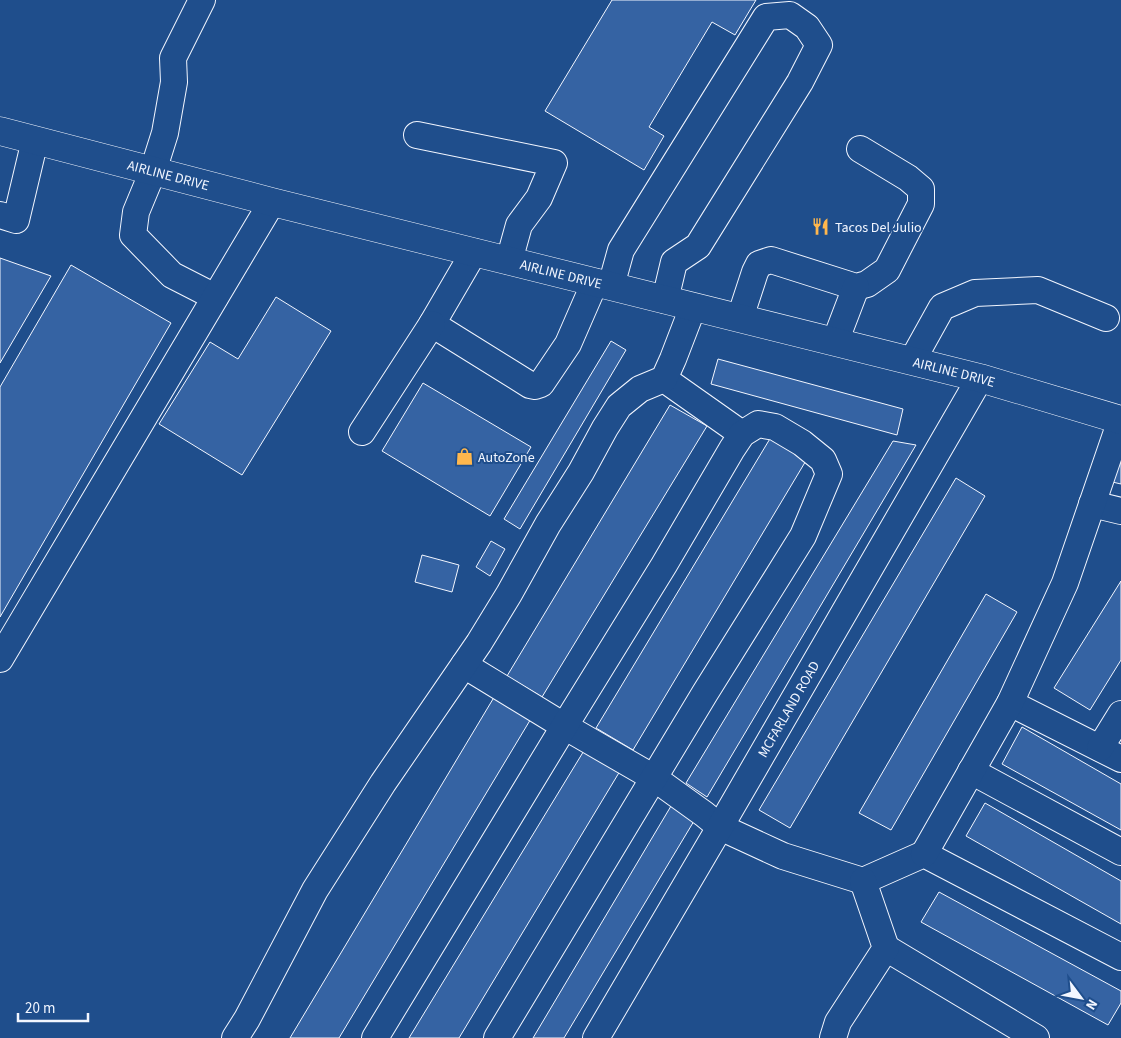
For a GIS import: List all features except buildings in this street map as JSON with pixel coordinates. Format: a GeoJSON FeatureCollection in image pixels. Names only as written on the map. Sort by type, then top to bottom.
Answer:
{"type":"FeatureCollection","features":[{"type":"Feature","properties":{"kind":"main road","name":"AIRLINE DRIVE"},"geometry":{"type":"LineString","coordinates":[[0,131],[272,202],[980,378],[1121,420]]}},
{"type":"Feature","properties":{"kind":"street"},"geometry":{"type":"LineString","coordinates":[[202,0],[173,58],[174,82],[166,124],[153,171],[136,212],[133,235],[172,275],[215,298]]}},
{"type":"Feature","properties":{"kind":"street"},"geometry":{"type":"LineString","coordinates":[[432,324],[530,385],[536,386],[541,384],[568,344],[621,250],[766,17],[790,15],[807,27],[818,45],[800,82],[698,246],[674,262],[665,300]]}},
{"type":"Feature","properties":{"kind":"street"},"geometry":{"type":"LineString","coordinates":[[417,135],[554,163],[539,198],[520,225],[510,261]]}},
{"type":"Feature","properties":{"kind":"street"},"geometry":{"type":"LineString","coordinates":[[0,215],[16,220],[35,140]]}},
{"type":"Feature","properties":{"kind":"street"},"geometry":{"type":"LineString","coordinates":[[740,318],[759,264],[771,260],[856,286],[867,284],[887,270],[920,204],[921,188],[860,149]]}},
{"type":"Feature","properties":{"kind":"street"},"geometry":{"type":"LineString","coordinates":[[0,659],[272,202]]}},
{"type":"Feature","properties":{"kind":"street"},"geometry":{"type":"LineString","coordinates":[[362,432],[432,324],[474,252]]}},
{"type":"Feature","properties":{"kind":"street"},"geometry":{"type":"LineString","coordinates":[[835,342],[856,286]]}},
{"type":"Feature","properties":{"kind":"street"},"geometry":{"type":"LineString","coordinates":[[912,362],[942,307],[975,293],[1038,290],[1106,318]]}},
{"type":"Feature","properties":{"kind":"street"},"geometry":{"type":"LineString","coordinates":[[235,1038],[247,1019],[315,890],[509,594],[548,524],[581,472],[604,428],[619,406],[640,389],[664,379],[693,307]]}},
{"type":"Feature","properties":{"kind":"street","name":"MCFARLAND ROAD"},"geometry":{"type":"LineString","coordinates":[[596,1038],[720,828],[980,378]]}},
{"type":"Feature","properties":{"kind":"street"},"geometry":{"type":"LineString","coordinates":[[664,379],[742,434]]}},
{"type":"Feature","properties":{"kind":"street"},"geometry":{"type":"LineString","coordinates":[[464,665],[654,778],[720,828],[783,856],[863,881],[924,854],[1010,702],[1065,583],[1121,420]]}},
{"type":"Feature","properties":{"kind":"street"},"geometry":{"type":"LineString","coordinates":[[375,1038],[664,565],[732,449],[742,434],[758,424],[775,427],[802,443],[823,460],[828,474],[803,536],[497,1038]]}},
{"type":"Feature","properties":{"kind":"street"},"geometry":{"type":"LineString","coordinates":[[1092,504],[1121,511]]}},
{"type":"Feature","properties":{"kind":"street"},"geometry":{"type":"LineString","coordinates":[[1010,702],[1110,754],[1121,714]]}},
{"type":"Feature","properties":{"kind":"street"},"geometry":{"type":"LineString","coordinates":[[971,771],[1121,852]]}},
{"type":"Feature","properties":{"kind":"street"},"geometry":{"type":"LineString","coordinates":[[924,854],[1121,957]]}},
{"type":"Feature","properties":{"kind":"street"},"geometry":{"type":"LineString","coordinates":[[863,881],[886,948],[1036,1038]]}},
{"type":"Feature","properties":{"kind":"street"},"geometry":{"type":"LineString","coordinates":[[833,1038],[838,1022],[886,948]]}},
{"type":"Feature","properties":{"kind":"place","name":"Tacos Del Julio"},"geometry":{"type":"Point","coordinates":[821,227]}},
{"type":"Feature","properties":{"kind":"place","name":"AutoZone"},"geometry":{"type":"Point","coordinates":[464,457]}}]}
